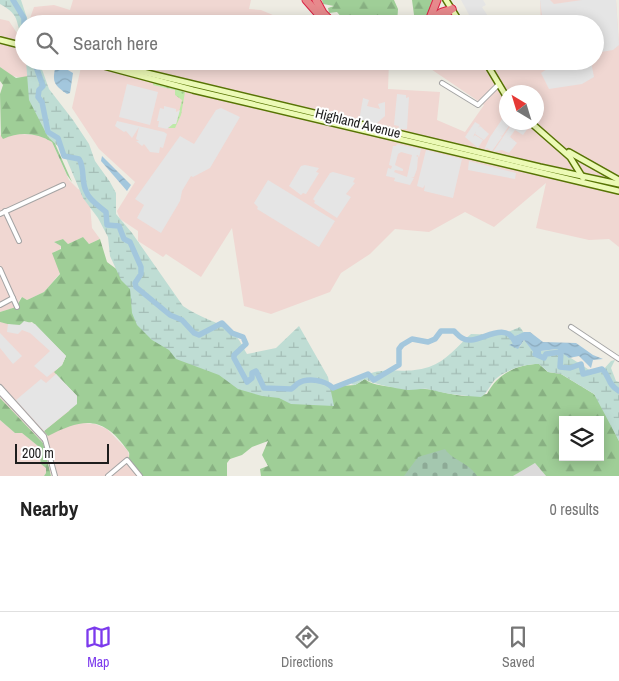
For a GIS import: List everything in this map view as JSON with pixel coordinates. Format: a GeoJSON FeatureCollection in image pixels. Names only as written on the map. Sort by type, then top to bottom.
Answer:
{"type":"FeatureCollection","features":[{"type":"Feature","properties":{"kind":"highway"},"geometry":{"type":"LineString","coordinates":[[306,0],[319,15]]}},
{"type":"Feature","properties":{"kind":"highway"},"geometry":{"type":"LineString","coordinates":[[316,0],[327,15]]}},
{"type":"Feature","properties":{"kind":"highway"},"geometry":{"type":"LineString","coordinates":[[432,15],[437,0]]}},
{"type":"Feature","properties":{"kind":"highway"},"geometry":{"type":"LineString","coordinates":[[441,15],[452,9]]}},
{"type":"Feature","properties":{"kind":"main road"},"geometry":{"type":"LineString","coordinates":[[446,0],[456,15]]}},
{"type":"Feature","properties":{"kind":"main road"},"geometry":{"type":"LineString","coordinates":[[0,40],[15,44]]}},
{"type":"Feature","properties":{"kind":"main road","name":"Highland Avenue"},"geometry":{"type":"LineString","coordinates":[[119,70],[193,90],[619,191]]}},
{"type":"Feature","properties":{"kind":"main road","name":"Highland Avenue"},"geometry":{"type":"LineString","coordinates":[[135,70],[619,184]]}},
{"type":"Feature","properties":{"kind":"main road"},"geometry":{"type":"LineString","coordinates":[[490,70],[499,84]]}},
{"type":"Feature","properties":{"kind":"main road"},"geometry":{"type":"LineString","coordinates":[[539,130],[574,161],[582,176],[590,184]]}},
{"type":"Feature","properties":{"kind":"main road"},"geometry":{"type":"LineString","coordinates":[[562,149],[619,180]]}},
{"type":"Feature","properties":{"kind":"main road"},"geometry":{"type":"LineString","coordinates":[[565,172],[574,167],[574,161]]}},
{"type":"Feature","properties":{"kind":"street"},"geometry":{"type":"LineString","coordinates":[[442,83],[478,105],[499,84]]}},
{"type":"Feature","properties":{"kind":"street"},"geometry":{"type":"LineString","coordinates":[[0,214],[63,186]]}},
{"type":"Feature","properties":{"kind":"street"},"geometry":{"type":"LineString","coordinates":[[6,211],[19,241]]}},
{"type":"Feature","properties":{"kind":"street"},"geometry":{"type":"LineString","coordinates":[[0,269],[17,307]]}},
{"type":"Feature","properties":{"kind":"street"},"geometry":{"type":"LineString","coordinates":[[0,305],[14,298]]}},
{"type":"Feature","properties":{"kind":"street"},"geometry":{"type":"LineString","coordinates":[[571,327],[619,360]]}},
{"type":"Feature","properties":{"kind":"street"},"geometry":{"type":"LineString","coordinates":[[0,387],[44,436],[48,444],[55,476]]}},
{"type":"Feature","properties":{"kind":"street"},"geometry":{"type":"LineString","coordinates":[[0,392],[48,444]]}},
{"type":"Feature","properties":{"kind":"street"},"geometry":{"type":"LineString","coordinates":[[108,476],[127,460],[140,476]]}},
{"type":"Feature","properties":{"kind":"shaded area"},"geometry":{"type":"Polygon","coordinates":[[[73,0],[251,0],[249,9],[261,10],[273,15],[31,15],[34,7],[54,5],[70,10],[73,0]]]}},
{"type":"Feature","properties":{"kind":"shaded area"},"geometry":{"type":"Polygon","coordinates":[[[461,0],[483,0],[486,5],[482,7],[487,15],[469,15],[461,0]]]}},
{"type":"Feature","properties":{"kind":"shaded area"},"geometry":{"type":"Polygon","coordinates":[[[540,0],[616,0],[619,46],[619,247],[609,239],[589,240],[536,228],[546,183],[494,227],[465,212],[429,232],[395,229],[370,254],[341,273],[330,292],[271,314],[244,306],[232,228],[201,277],[166,254],[163,257],[138,241],[138,231],[120,219],[117,211],[135,182],[99,149],[72,108],[80,70],[389,70],[388,89],[440,92],[437,120],[465,132],[484,105],[432,70],[604,70],[604,15],[541,15],[540,0]]]}},
{"type":"Feature","properties":{"kind":"shaded area"},"geometry":{"type":"Polygon","coordinates":[[[540,0],[550,0],[554,4],[582,0],[616,0],[619,45],[613,50],[604,52],[604,15],[542,15],[540,0]]]}},
{"type":"Feature","properties":{"kind":"shaded area"},"geometry":{"type":"Polygon","coordinates":[[[0,19],[9,21],[15,30],[15,70],[31,70],[28,76],[23,78],[12,76],[0,67],[0,19]]]}},
{"type":"Feature","properties":{"kind":"shaded area"},"geometry":{"type":"Polygon","coordinates":[[[546,70],[593,70],[594,77],[582,84],[549,89],[541,73],[546,70]]]}},
{"type":"Feature","properties":{"kind":"shaded area"},"geometry":{"type":"Polygon","coordinates":[[[127,84],[158,92],[150,125],[119,117],[127,84]]]}},
{"type":"Feature","properties":{"kind":"shaded area"},"geometry":{"type":"Polygon","coordinates":[[[397,94],[406,95],[406,98],[409,97],[407,129],[398,129],[399,126],[394,125],[397,94]]]}},
{"type":"Feature","properties":{"kind":"shaded area"},"geometry":{"type":"Polygon","coordinates":[[[363,98],[369,100],[367,106],[380,109],[378,104],[385,102],[385,116],[377,123],[378,125],[359,121],[363,98]]]}},
{"type":"Feature","properties":{"kind":"shaded area"},"geometry":{"type":"Polygon","coordinates":[[[164,106],[176,109],[176,112],[180,110],[176,124],[167,129],[158,127],[159,121],[157,121],[160,108],[164,109],[164,106]]]}},
{"type":"Feature","properties":{"kind":"shaded area"},"geometry":{"type":"Polygon","coordinates":[[[221,108],[240,117],[210,168],[193,177],[191,176],[182,191],[180,201],[161,233],[137,218],[144,205],[135,199],[180,136],[194,144],[216,110],[221,108]]]}},
{"type":"Feature","properties":{"kind":"shaded area"},"geometry":{"type":"Polygon","coordinates":[[[117,121],[164,132],[167,134],[163,148],[160,147],[159,153],[150,152],[144,144],[142,146],[136,141],[139,141],[136,139],[139,127],[132,138],[126,131],[124,132],[115,126],[117,121]]]}},
{"type":"Feature","properties":{"kind":"shaded area"},"geometry":{"type":"Polygon","coordinates":[[[475,122],[480,125],[478,128],[480,126],[489,134],[484,140],[475,134],[476,131],[473,137],[475,135],[483,140],[478,148],[465,137],[475,122]]]}},
{"type":"Feature","properties":{"kind":"shaded area"},"geometry":{"type":"Polygon","coordinates":[[[499,124],[499,130],[506,130],[502,136],[500,135],[502,137],[492,151],[487,148],[484,150],[499,124]]]}},
{"type":"Feature","properties":{"kind":"shaded area"},"geometry":{"type":"Polygon","coordinates":[[[508,130],[515,130],[510,137],[517,143],[509,153],[502,150],[493,152],[508,130]]]}},
{"type":"Feature","properties":{"kind":"shaded area"},"geometry":{"type":"Polygon","coordinates":[[[515,130],[527,130],[523,135],[515,130]]]}},
{"type":"Feature","properties":{"kind":"shaded area"},"geometry":{"type":"Polygon","coordinates":[[[0,134],[1,136],[19,134],[39,135],[52,142],[69,180],[78,189],[89,193],[92,228],[100,239],[89,244],[83,237],[68,244],[63,239],[54,242],[61,246],[60,250],[53,252],[60,273],[44,292],[27,300],[21,297],[16,307],[0,312],[0,134]]]}},
{"type":"Feature","properties":{"kind":"shaded area"},"geometry":{"type":"Polygon","coordinates":[[[397,144],[421,149],[419,158],[418,155],[416,156],[418,157],[417,169],[414,177],[411,177],[414,178],[410,185],[394,181],[395,178],[386,176],[388,168],[391,169],[392,166],[389,165],[393,146],[397,144]],[[401,152],[398,154],[395,165],[403,169],[403,171],[395,170],[394,172],[407,177],[412,155],[401,152]]]}},
{"type":"Feature","properties":{"kind":"shaded area"},"geometry":{"type":"Polygon","coordinates":[[[426,150],[462,159],[453,198],[424,191],[425,185],[423,188],[417,186],[426,150]]]}},
{"type":"Feature","properties":{"kind":"shaded area"},"geometry":{"type":"Polygon","coordinates":[[[469,161],[516,173],[515,179],[468,170],[469,161]]]}},
{"type":"Feature","properties":{"kind":"shaded area"},"geometry":{"type":"Polygon","coordinates":[[[301,166],[319,168],[316,172],[319,173],[306,194],[303,193],[301,195],[289,186],[301,166]]]}},
{"type":"Feature","properties":{"kind":"shaded area"},"geometry":{"type":"Polygon","coordinates":[[[333,172],[355,178],[353,182],[355,183],[346,194],[351,197],[337,218],[314,203],[313,199],[330,173],[333,172]]]}},
{"type":"Feature","properties":{"kind":"shaded area"},"geometry":{"type":"Polygon","coordinates":[[[268,180],[335,221],[319,247],[257,209],[258,207],[254,203],[268,180]]]}},
{"type":"Feature","properties":{"kind":"shaded area"},"geometry":{"type":"Polygon","coordinates":[[[24,321],[35,324],[66,356],[62,365],[47,377],[34,366],[50,351],[30,333],[22,330],[18,334],[7,332],[8,324],[20,325],[24,321]]]}},
{"type":"Feature","properties":{"kind":"shaded area"},"geometry":{"type":"Polygon","coordinates":[[[0,322],[20,325],[60,349],[56,374],[71,408],[59,431],[67,426],[82,423],[95,424],[107,429],[128,451],[129,457],[143,476],[51,476],[43,443],[0,398],[0,322]]]}},
{"type":"Feature","properties":{"kind":"shaded area"},"geometry":{"type":"Polygon","coordinates":[[[0,333],[22,356],[13,364],[0,348],[0,333]]]}},
{"type":"Feature","properties":{"kind":"shaded area"},"geometry":{"type":"Polygon","coordinates":[[[56,374],[77,396],[77,404],[44,431],[16,400],[41,379],[46,383],[56,374]]]}},
{"type":"Feature","properties":{"kind":"shaded area"},"geometry":{"type":"Polygon","coordinates":[[[0,420],[15,433],[22,433],[38,446],[41,463],[46,468],[44,476],[0,476],[0,420]]]}},
{"type":"Feature","properties":{"kind":"shaded area"},"geometry":{"type":"Polygon","coordinates":[[[535,463],[546,476],[513,476],[526,467],[535,463]]]}},
{"type":"Feature","properties":{"kind":"green space"},"geometry":{"type":"Polygon","coordinates":[[[0,0],[21,0],[26,15],[15,16],[0,4],[0,0]]]}},
{"type":"Feature","properties":{"kind":"green space"},"geometry":{"type":"Polygon","coordinates":[[[322,0],[394,0],[398,9],[398,15],[340,15],[337,12],[329,13],[328,8],[334,6],[323,4],[322,0]]]}},
{"type":"Feature","properties":{"kind":"green space"},"geometry":{"type":"Polygon","coordinates":[[[412,0],[434,0],[427,15],[414,15],[412,0]]]}},
{"type":"Feature","properties":{"kind":"green space"},"geometry":{"type":"Polygon","coordinates":[[[0,67],[16,78],[28,76],[31,70],[56,146],[72,182],[52,142],[28,134],[9,136],[3,139],[1,136],[0,94],[3,85],[0,81],[0,67]]]}},
{"type":"Feature","properties":{"kind":"green space"},"geometry":{"type":"Polygon","coordinates":[[[27,70],[42,70],[49,89],[89,144],[95,161],[116,193],[116,214],[132,233],[183,306],[234,334],[247,354],[276,348],[299,326],[328,377],[334,406],[291,404],[279,398],[262,396],[238,389],[219,375],[176,359],[169,350],[152,340],[137,325],[132,313],[130,289],[121,280],[110,256],[108,237],[98,218],[83,198],[61,149],[48,137],[29,100],[27,70]]]}},
{"type":"Feature","properties":{"kind":"green space"},"geometry":{"type":"Polygon","coordinates":[[[154,82],[185,92],[181,115],[175,128],[167,128],[173,123],[176,124],[182,100],[175,95],[175,90],[153,85],[154,82]]]}},
{"type":"Feature","properties":{"kind":"green space"},"geometry":{"type":"Polygon","coordinates":[[[83,237],[89,244],[100,239],[107,262],[119,271],[161,324],[328,387],[355,385],[365,379],[384,386],[469,396],[487,394],[496,381],[508,371],[531,364],[539,364],[548,372],[561,374],[594,394],[600,402],[619,441],[619,476],[546,476],[535,463],[513,476],[261,476],[260,469],[268,466],[262,455],[268,441],[252,447],[242,455],[230,459],[227,463],[227,476],[143,476],[131,463],[129,452],[119,439],[101,426],[92,423],[82,423],[48,436],[44,431],[69,411],[77,396],[54,372],[62,365],[66,356],[32,322],[15,326],[0,322],[0,312],[16,307],[22,297],[27,300],[44,292],[60,274],[52,253],[61,249],[61,246],[54,242],[63,239],[68,244],[83,237]]]}},
{"type":"Feature","properties":{"kind":"green space"},"geometry":{"type":"Polygon","coordinates":[[[520,327],[524,333],[517,335],[513,344],[519,348],[524,340],[536,354],[541,351],[557,349],[594,373],[603,370],[611,361],[615,360],[611,368],[616,381],[619,382],[619,441],[594,394],[561,374],[548,372],[539,364],[522,366],[506,372],[495,380],[481,397],[426,389],[400,389],[365,379],[355,385],[351,384],[362,377],[380,371],[408,371],[429,367],[447,357],[471,334],[501,335],[520,327]]]}},
{"type":"Feature","properties":{"kind":"green space"},"geometry":{"type":"Polygon","coordinates":[[[0,398],[43,443],[51,476],[44,476],[46,468],[41,464],[38,446],[22,433],[15,433],[0,420],[0,398]]]}},
{"type":"Feature","properties":{"kind":"green space"},"geometry":{"type":"Polygon","coordinates":[[[445,449],[469,467],[477,476],[404,476],[418,457],[445,449]]]}},
{"type":"Feature","properties":{"kind":"water"},"geometry":{"type":"Polygon","coordinates":[[[55,70],[68,70],[73,73],[70,93],[67,94],[57,86],[54,77],[55,70]]]}},
{"type":"Feature","properties":{"kind":"water"},"geometry":{"type":"Polygon","coordinates":[[[102,156],[131,185],[127,191],[101,161],[102,156]]]}},
{"type":"Feature","properties":{"kind":"water"},"geometry":{"type":"Polygon","coordinates":[[[524,332],[530,332],[543,342],[576,343],[593,355],[603,359],[593,360],[591,368],[579,356],[569,358],[557,349],[541,351],[541,358],[538,358],[524,340],[518,349],[509,345],[514,343],[515,336],[524,332]]]}},
{"type":"Feature","properties":{"kind":"waterway"},"geometry":{"type":"LineString","coordinates":[[13,0],[22,15]]}},
{"type":"Feature","properties":{"kind":"waterway"},"geometry":{"type":"LineString","coordinates":[[37,70],[43,86],[39,90],[38,97],[42,102],[48,132],[58,138],[64,156],[79,159],[87,194],[94,203],[106,212],[107,225],[119,226],[124,239],[130,242],[141,267],[141,274],[135,283],[136,287],[170,315],[182,320],[194,333],[199,335],[222,323],[232,333],[243,337],[246,344],[234,355],[234,358],[247,382],[252,378],[252,373],[256,371],[264,388],[291,389],[301,382],[311,380],[325,383],[333,388],[368,374],[374,380],[399,365],[399,349],[402,345],[412,339],[428,342],[435,339],[441,331],[454,331],[466,340],[501,332],[511,336],[515,342],[519,342]]}},
{"type":"Feature","properties":{"kind":"waterway"},"geometry":{"type":"LineString","coordinates":[[535,354],[544,358],[546,354],[561,352],[560,367],[570,368],[581,364],[583,374],[602,369],[612,386],[619,391]]}}]}
